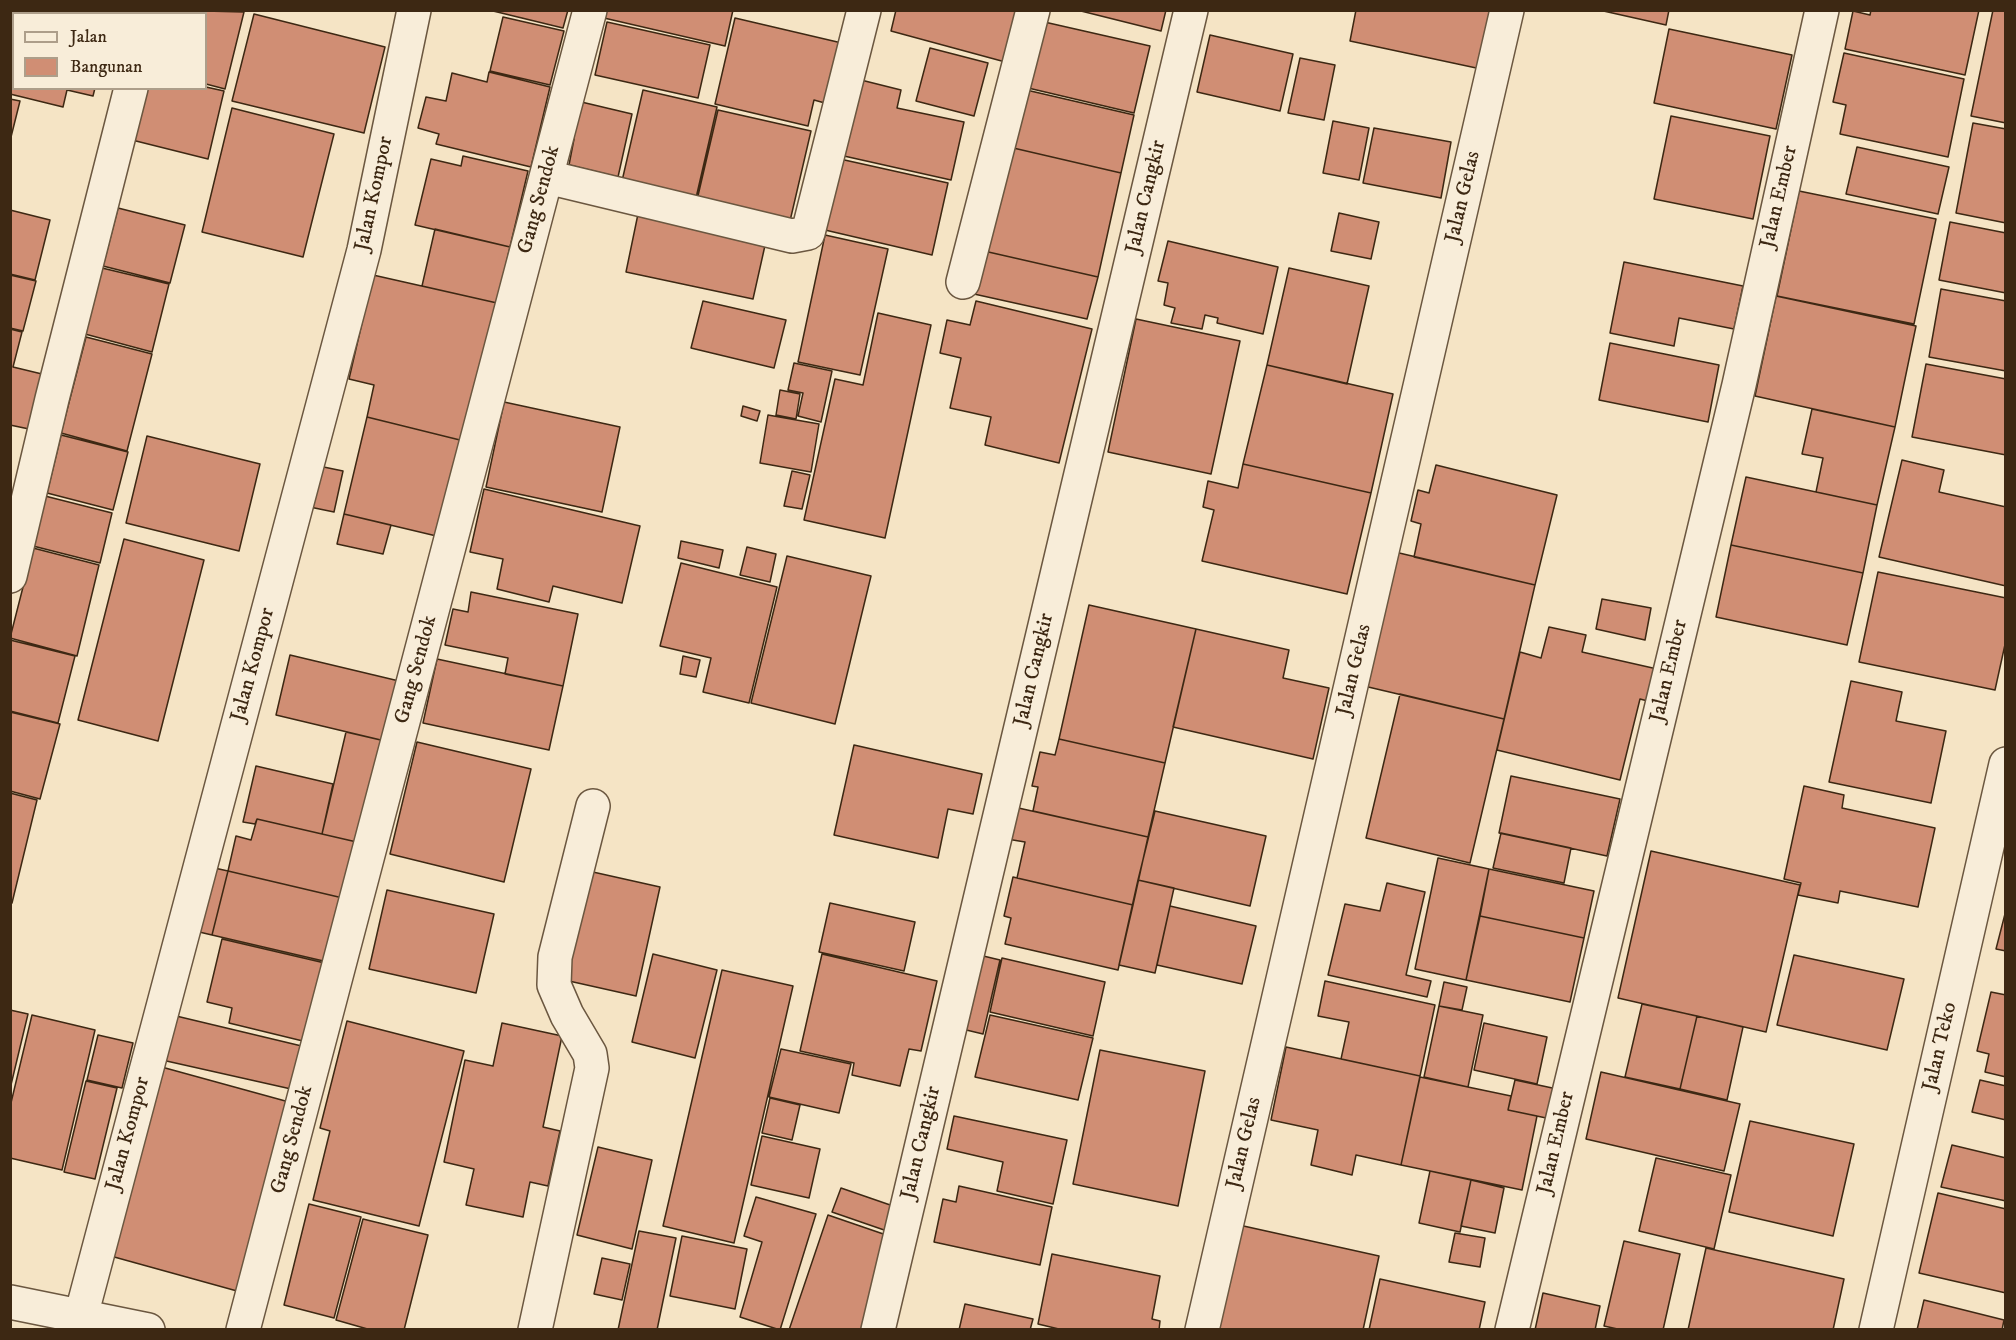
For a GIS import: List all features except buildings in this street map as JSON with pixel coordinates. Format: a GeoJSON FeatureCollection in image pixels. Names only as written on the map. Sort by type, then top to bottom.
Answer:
{"type":"FeatureCollection","features":[{"type":"Feature","properties":{"kind":"street","name":"Jalan Kompor"},"geometry":{"type":"LineString","coordinates":[[81,1316],[364,250],[414,10]]}},
{"type":"Feature","properties":{"kind":"street","name":"Gang Sendok"},"geometry":{"type":"LineString","coordinates":[[243,1329],[590,10]]}},
{"type":"Feature","properties":{"kind":"street"},"geometry":{"type":"LineString","coordinates":[[546,177],[792,236],[808,233],[864,10]]}},
{"type":"Feature","properties":{"kind":"street"},"geometry":{"type":"LineString","coordinates":[[963,282],[1034,10]]}},
{"type":"Feature","properties":{"kind":"street","name":"Jalan Cangkir"},"geometry":{"type":"LineString","coordinates":[[878,1329],[1191,10]]}},
{"type":"Feature","properties":{"kind":"street","name":"Jalan Gelas"},"geometry":{"type":"LineString","coordinates":[[1202,1329],[1508,10]]}},
{"type":"Feature","properties":{"kind":"street","name":"Jalan Ember"},"geometry":{"type":"LineString","coordinates":[[1512,1329],[1736,397],[1822,10]]}},
{"type":"Feature","properties":{"kind":"street"},"geometry":{"type":"LineString","coordinates":[[10,576],[52,399],[130,90]]}},
{"type":"Feature","properties":{"kind":"street","name":"Jalan Teko"},"geometry":{"type":"LineString","coordinates":[[1876,1329],[2006,764]]}},
{"type":"Feature","properties":{"kind":"street"},"geometry":{"type":"LineString","coordinates":[[535,1329],[592,1068],[590,1054],[567,1015],[554,985],[555,957],[593,806]]}},
{"type":"Feature","properties":{"kind":"street"},"geometry":{"type":"LineString","coordinates":[[10,1302],[148,1329]]}}]}
